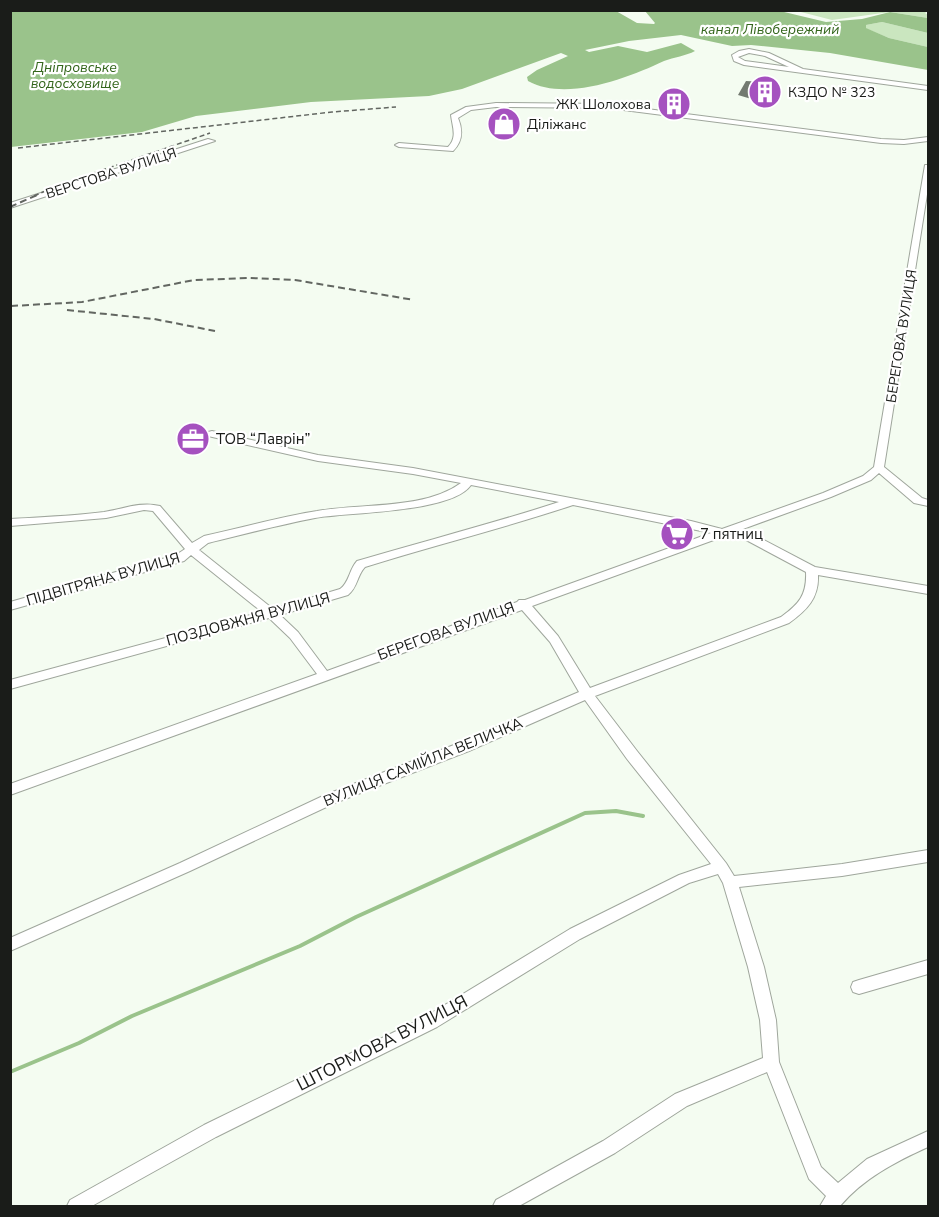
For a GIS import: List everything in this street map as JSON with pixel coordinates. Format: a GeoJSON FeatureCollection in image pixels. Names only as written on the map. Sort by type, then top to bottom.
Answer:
{"type":"FeatureCollection","features":[{"type":"Feature","properties":{"kind":"street"},"geometry":{"type":"LineString","coordinates":[[800,70],[761,53],[746,51],[734,56],[736,60],[744,63],[928,88]]}},
{"type":"Feature","properties":{"kind":"street"},"geometry":{"type":"LineString","coordinates":[[399,145],[450,150],[454,147],[459,129],[454,117],[465,109],[480,106],[555,104],[608,106],[881,141],[904,142],[928,139]]}},
{"type":"Feature","properties":{"kind":"street","name":"ВЕРСТОВА ВУЛИЦЯ"},"geometry":{"type":"LineString","coordinates":[[10,206],[212,141]]}},
{"type":"Feature","properties":{"kind":"street","name":"БЕРЕГОВА ВУЛИЦЯ"},"geometry":{"type":"LineString","coordinates":[[10,790],[867,478],[879,468],[928,168]]}},
{"type":"Feature","properties":{"kind":"street"},"geometry":{"type":"LineString","coordinates":[[212,434],[318,458],[468,481],[727,530],[812,570],[928,590]]}},
{"type":"Feature","properties":{"kind":"street"},"geometry":{"type":"LineString","coordinates":[[879,468],[923,502],[928,511]]}},
{"type":"Feature","properties":{"kind":"street","name":"ПІДВІТРЯНА ВУЛИЦЯ"},"geometry":{"type":"LineString","coordinates":[[10,606],[180,558],[204,540],[317,514],[422,503],[443,497],[464,487],[468,481]]}},
{"type":"Feature","properties":{"kind":"street","name":"ПОЗДОВЖНЯ ВУЛИЦЯ"},"geometry":{"type":"LineString","coordinates":[[10,685],[104,657],[272,614],[348,590],[356,568],[361,564],[433,542],[505,524],[571,502]]}},
{"type":"Feature","properties":{"kind":"street"},"geometry":{"type":"LineString","coordinates":[[10,523],[106,514],[144,507],[156,508],[192,550],[272,614],[294,635],[324,675]]}},
{"type":"Feature","properties":{"kind":"street","name":"ВУЛИЦЯ САМІЙЛА ВЕЛИЧКА"},"geometry":{"type":"LineString","coordinates":[[10,945],[186,867],[330,798],[464,747],[587,694],[785,620],[804,606],[813,588],[812,570]]}},
{"type":"Feature","properties":{"kind":"street"},"geometry":{"type":"LineString","coordinates":[[523,603],[554,639],[587,694],[721,867],[730,882],[756,967],[768,1020],[771,1062],[815,1173],[834,1201],[857,1175],[883,1159],[928,1139]]}},
{"type":"Feature","properties":{"kind":"street"},"geometry":{"type":"LineString","coordinates":[[730,882],[842,870],[928,856]]}},
{"type":"Feature","properties":{"kind":"street","name":"ШТОРМОВА ВУЛИЦЯ"},"geometry":{"type":"LineString","coordinates":[[76,1206],[210,1131],[431,1022],[575,934],[633,903],[684,879],[721,867]]}},
{"type":"Feature","properties":{"kind":"street"},"geometry":{"type":"LineString","coordinates":[[859,987],[928,967]]}},
{"type":"Feature","properties":{"kind":"street"},"geometry":{"type":"LineString","coordinates":[[502,1206],[609,1147],[681,1100],[771,1062]]}},
{"type":"Feature","properties":{"kind":"shaded area"},"geometry":{"type":"Polygon","coordinates":[[[797,11],[928,11],[925,13],[928,18],[890,12],[832,20],[797,11]]]}},
{"type":"Feature","properties":{"kind":"shaded area"},"geometry":{"type":"Polygon","coordinates":[[[882,22],[928,33],[928,47],[889,38],[865,28],[866,25],[882,22]]]}},
{"type":"Feature","properties":{"kind":"water","name":"Дніпровське водосховище"},"geometry":{"type":"Polygon","coordinates":[[[11,11],[616,11],[637,23],[654,24],[645,11],[780,11],[826,22],[862,19],[890,12],[928,18],[928,33],[882,22],[866,25],[866,28],[889,38],[928,47],[928,70],[830,53],[751,45],[732,46],[681,35],[629,41],[585,50],[589,52],[618,46],[647,52],[681,43],[695,51],[597,85],[560,89],[543,87],[528,81],[527,77],[537,70],[568,56],[561,53],[462,89],[429,96],[311,102],[196,116],[142,132],[11,147],[11,11]]]}},
{"type":"Feature","properties":{"kind":"building","name":"КЗДО № 323"},"geometry":{"type":"Polygon","coordinates":[[[767,80],[778,82],[765,103],[738,95],[746,81],[766,82],[767,80]]]}},
{"type":"Feature","properties":{"kind":"building","name":"7 пятниц"},"geometry":{"type":"Polygon","coordinates":[[[676,528],[684,530],[691,537],[673,542],[664,532],[676,528]]]}},
{"type":"Feature","properties":{"kind":"waterway"},"geometry":{"type":"LineString","coordinates":[[10,1072],[79,1043],[132,1016],[300,946],[356,917],[585,813],[616,811],[643,816]]}},
{"type":"Feature","properties":{"kind":"railway"},"geometry":{"type":"LineString","coordinates":[[18,148],[332,112],[396,107]]}},
{"type":"Feature","properties":{"kind":"railway"},"geometry":{"type":"LineString","coordinates":[[34,196],[59,185],[210,133]]}},
{"type":"Feature","properties":{"kind":"railway"},"geometry":{"type":"LineString","coordinates":[[10,207],[37,195]]}},
{"type":"Feature","properties":{"kind":"railway"},"geometry":{"type":"LineString","coordinates":[[11,306],[82,302],[194,280],[250,278],[295,280],[414,300]]}},
{"type":"Feature","properties":{"kind":"railway"},"geometry":{"type":"LineString","coordinates":[[67,310],[154,319],[215,331]]}},
{"type":"Feature","properties":{"kind":"place","name":"КЗДО № 323"},"geometry":{"type":"Point","coordinates":[765,92]}},
{"type":"Feature","properties":{"kind":"place","name":"ЖК Шолохова"},"geometry":{"type":"Point","coordinates":[674,104]}},
{"type":"Feature","properties":{"kind":"place","name":"Діліжанс"},"geometry":{"type":"Point","coordinates":[504,124]}},
{"type":"Feature","properties":{"kind":"place","name":"ТОВ “Лаврін”"},"geometry":{"type":"Point","coordinates":[193,439]}},
{"type":"Feature","properties":{"kind":"place","name":"7 пятниц"},"geometry":{"type":"Point","coordinates":[677,534]}},
{"type":"Feature","properties":{"kind":"water label","name":"канал Лівобережний"},"geometry":{"type":"Point","coordinates":[770,29]}}]}
